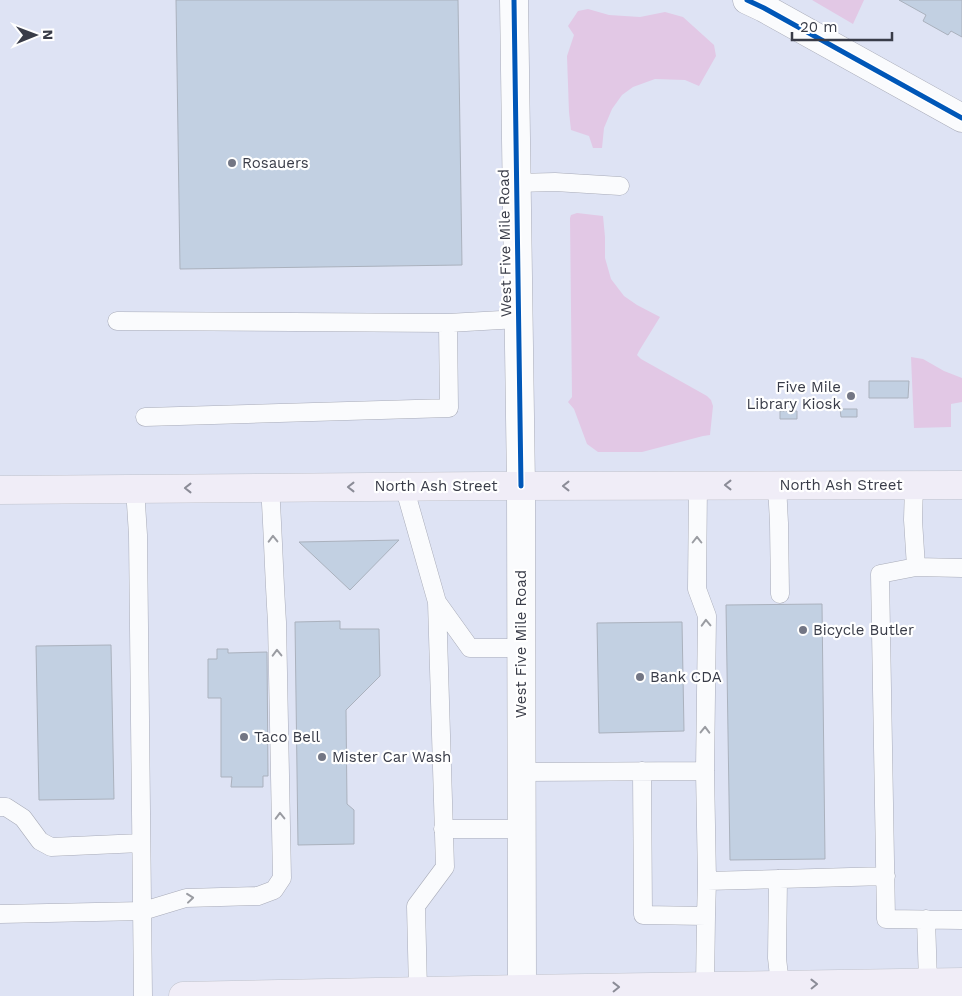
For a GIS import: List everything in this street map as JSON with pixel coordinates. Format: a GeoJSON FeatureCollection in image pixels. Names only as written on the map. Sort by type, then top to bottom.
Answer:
{"type":"FeatureCollection","features":[{"type":"Feature","properties":{"kind":"main road","name":"West Five Mile Road"},"geometry":{"type":"LineString","coordinates":[[514,0],[521,486],[523,992]]}},
{"type":"Feature","properties":{"kind":"main road"},"geometry":{"type":"LineString","coordinates":[[747,0],[962,118]]}},
{"type":"Feature","properties":{"kind":"main road","name":"North Ash Street"},"geometry":{"type":"LineString","coordinates":[[0,490],[404,486],[962,486]]}},
{"type":"Feature","properties":{"kind":"main road"},"geometry":{"type":"LineString","coordinates":[[183,996],[418,991],[523,992],[705,986],[962,982]]}},
{"type":"Feature","properties":{"kind":"lane"},"geometry":{"type":"LineString","coordinates":[[516,183],[555,182],[620,186]]}},
{"type":"Feature","properties":{"kind":"lane"},"geometry":{"type":"LineString","coordinates":[[117,321],[448,323],[518,319]]}},
{"type":"Feature","properties":{"kind":"lane"},"geometry":{"type":"LineString","coordinates":[[145,417],[449,408],[448,323]]}},
{"type":"Feature","properties":{"kind":"lane"},"geometry":{"type":"LineString","coordinates":[[698,485],[697,589],[707,616],[705,986]]}},
{"type":"Feature","properties":{"kind":"lane"},"geometry":{"type":"LineString","coordinates":[[777,485],[780,594]]}},
{"type":"Feature","properties":{"kind":"lane"},"geometry":{"type":"LineString","coordinates":[[914,485],[913,520],[916,567]]}},
{"type":"Feature","properties":{"kind":"lane"},"geometry":{"type":"LineString","coordinates":[[404,486],[437,602],[445,867],[416,906],[418,991]]}},
{"type":"Feature","properties":{"kind":"lane"},"geometry":{"type":"LineString","coordinates":[[0,914],[142,910],[186,898],[258,896],[274,890],[282,878],[277,622],[270,487]]}},
{"type":"Feature","properties":{"kind":"lane"},"geometry":{"type":"LineString","coordinates":[[135,488],[138,535],[143,996]]}},
{"type":"Feature","properties":{"kind":"lane"},"geometry":{"type":"LineString","coordinates":[[962,568],[916,567],[880,574],[886,919],[962,920]]}},
{"type":"Feature","properties":{"kind":"lane"},"geometry":{"type":"LineString","coordinates":[[437,602],[470,648],[521,648]]}},
{"type":"Feature","properties":{"kind":"lane"},"geometry":{"type":"LineString","coordinates":[[642,771],[643,915],[706,916]]}},
{"type":"Feature","properties":{"kind":"lane"},"geometry":{"type":"LineString","coordinates":[[521,772],[705,771]]}},
{"type":"Feature","properties":{"kind":"lane"},"geometry":{"type":"LineString","coordinates":[[0,807],[6,807],[23,818],[40,842],[52,847],[141,843]]}},
{"type":"Feature","properties":{"kind":"lane"},"geometry":{"type":"LineString","coordinates":[[443,829],[522,829]]}},
{"type":"Feature","properties":{"kind":"lane"},"geometry":{"type":"LineString","coordinates":[[707,881],[886,876]]}},
{"type":"Feature","properties":{"kind":"lane"},"geometry":{"type":"LineString","coordinates":[[778,880],[777,958],[780,985]]}},
{"type":"Feature","properties":{"kind":"lane"},"geometry":{"type":"LineString","coordinates":[[926,920],[928,982]]}},
{"type":"Feature","properties":{"kind":"shaded area"},"geometry":{"type":"Polygon","coordinates":[[[812,0],[864,0],[853,24],[812,0]]]}},
{"type":"Feature","properties":{"kind":"shaded area"},"geometry":{"type":"Polygon","coordinates":[[[588,9],[609,15],[640,17],[665,12],[683,17],[714,45],[716,56],[699,86],[685,80],[655,79],[633,87],[622,95],[612,109],[604,128],[602,148],[593,148],[589,136],[571,130],[569,112],[567,56],[574,35],[568,26],[578,11],[588,9]]]}},
{"type":"Feature","properties":{"kind":"shaded area"},"geometry":{"type":"Polygon","coordinates":[[[577,213],[603,216],[605,258],[611,279],[624,296],[660,317],[637,355],[711,400],[713,406],[710,435],[642,452],[598,452],[587,444],[574,409],[568,402],[572,397],[570,218],[571,215],[577,213]]]}},
{"type":"Feature","properties":{"kind":"shaded area"},"geometry":{"type":"Polygon","coordinates":[[[911,357],[923,359],[944,371],[962,378],[962,402],[951,404],[951,427],[914,428],[911,357]]]}},
{"type":"Feature","properties":{"kind":"building"},"geometry":{"type":"Polygon","coordinates":[[[176,0],[458,0],[462,265],[180,269],[176,0]]]}},
{"type":"Feature","properties":{"kind":"building"},"geometry":{"type":"Polygon","coordinates":[[[899,0],[962,0],[962,37],[951,31],[948,35],[923,21],[926,15],[899,0]]]}},
{"type":"Feature","properties":{"kind":"building"},"geometry":{"type":"Polygon","coordinates":[[[869,381],[909,381],[908,398],[869,398],[869,381]]]}},
{"type":"Feature","properties":{"kind":"building"},"geometry":{"type":"Polygon","coordinates":[[[840,409],[857,409],[857,417],[841,417],[840,409]]]}},
{"type":"Feature","properties":{"kind":"building"},"geometry":{"type":"Polygon","coordinates":[[[780,411],[797,411],[797,419],[780,419],[780,411]]]}},
{"type":"Feature","properties":{"kind":"building"},"geometry":{"type":"Polygon","coordinates":[[[399,540],[350,590],[299,542],[399,540]]]}},
{"type":"Feature","properties":{"kind":"building"},"geometry":{"type":"Polygon","coordinates":[[[822,604],[825,859],[730,860],[726,605],[822,604]]]}},
{"type":"Feature","properties":{"kind":"building","name":"Mister Car Wash"},"geometry":{"type":"Polygon","coordinates":[[[340,621],[340,629],[379,629],[380,676],[346,710],[347,804],[354,810],[354,844],[298,845],[295,622],[340,621]]]}},
{"type":"Feature","properties":{"kind":"building","name":"Bank CDA"},"geometry":{"type":"Polygon","coordinates":[[[682,622],[684,731],[599,733],[597,623],[682,622]]]}},
{"type":"Feature","properties":{"kind":"building"},"geometry":{"type":"Polygon","coordinates":[[[111,645],[114,799],[39,800],[36,646],[111,645]]]}},
{"type":"Feature","properties":{"kind":"building","name":"Taco Bell"},"geometry":{"type":"Polygon","coordinates":[[[217,649],[228,649],[228,653],[267,652],[268,776],[263,776],[263,787],[231,787],[232,777],[221,777],[221,698],[208,698],[208,659],[217,659],[217,649]]]}},
{"type":"Feature","properties":{"kind":"cycle path"},"geometry":{"type":"LineString","coordinates":[[514,0],[521,486]]}},
{"type":"Feature","properties":{"kind":"cycle path"},"geometry":{"type":"LineString","coordinates":[[747,0],[962,118]]}},
{"type":"Feature","properties":{"kind":"place","name":"Rosauers"},"geometry":{"type":"Point","coordinates":[232,163]}},
{"type":"Feature","properties":{"kind":"place","name":"Five Mile Library Kiosk"},"geometry":{"type":"Point","coordinates":[851,396]}},
{"type":"Feature","properties":{"kind":"place","name":"Bicycle Butler"},"geometry":{"type":"Point","coordinates":[803,630]}},
{"type":"Feature","properties":{"kind":"place","name":"Bank CDA"},"geometry":{"type":"Point","coordinates":[640,677]}},
{"type":"Feature","properties":{"kind":"place","name":"Taco Bell"},"geometry":{"type":"Point","coordinates":[244,737]}},
{"type":"Feature","properties":{"kind":"place","name":"Mister Car Wash"},"geometry":{"type":"Point","coordinates":[322,757]}}]}
